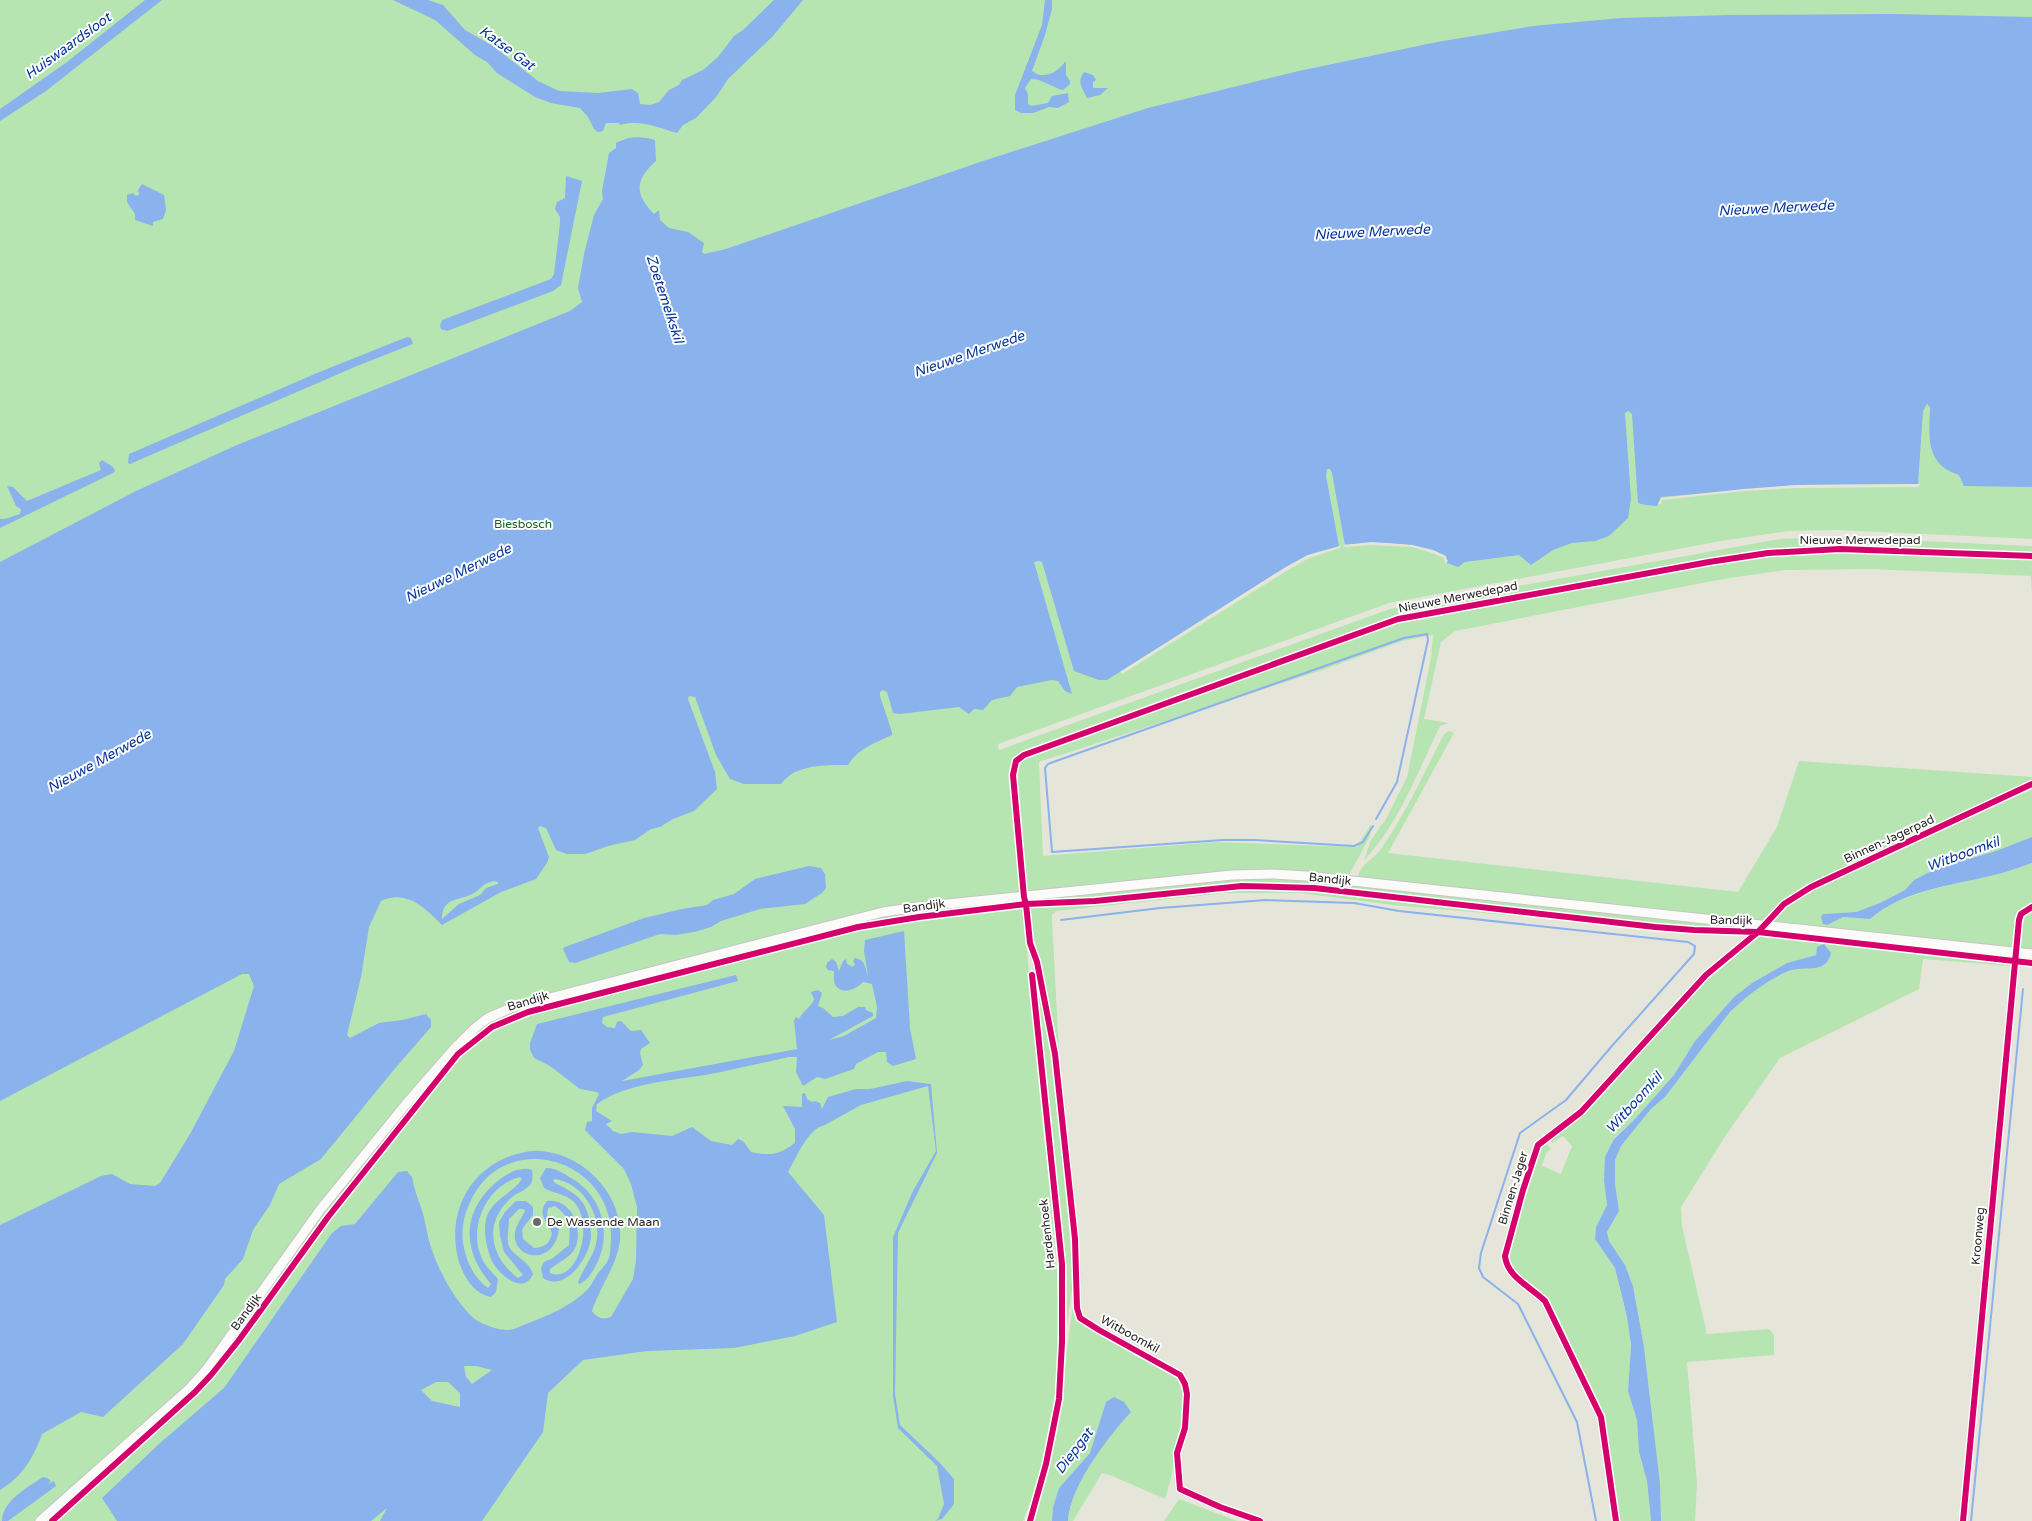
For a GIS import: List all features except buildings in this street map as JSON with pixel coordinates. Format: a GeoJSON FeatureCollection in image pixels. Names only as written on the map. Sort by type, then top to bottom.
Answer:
{"type":"FeatureCollection","features":[{"type":"Feature","properties":{"kind":"main road","name":"Bandijk"},"geometry":{"type":"LineString","coordinates":[[40,1521],[190,1388],[207,1369],[320,1210],[406,1104],[475,1028],[488,1018],[512,1008],[857,918],[918,907],[1232,875],[1273,874],[1306,876],[2032,954]]}},
{"type":"Feature","properties":{"kind":"street","name":"Nieuwe Merwedepad"},"geometry":{"type":"LineString","coordinates":[[1024,897],[1012,775],[1016,761],[1019,758],[1398,620],[1709,562],[1768,553],[1840,549],[2032,556]]}},
{"type":"Feature","properties":{"kind":"street","name":"Binnen-Jagerpad"},"geometry":{"type":"LineString","coordinates":[[1763,925],[1784,904],[1812,888],[2032,784]]}},
{"type":"Feature","properties":{"kind":"street","name":"Witboomkil"},"geometry":{"type":"LineString","coordinates":[[1024,897],[1030,943],[1037,962],[1055,1054],[1075,1239],[1077,1308],[1080,1318],[1180,1375],[1185,1384],[1187,1394],[1185,1428],[1177,1453],[1180,1489],[1220,1507],[1260,1521]]}},
{"type":"Feature","properties":{"kind":"street","name":"Binnen-Jager"},"geometry":{"type":"LineString","coordinates":[[1616,1521],[1601,1417],[1545,1301],[1533,1289],[1510,1274],[1506,1266],[1505,1256],[1523,1190],[1538,1145],[1581,1112],[1706,975],[1752,937],[1763,925]]}},
{"type":"Feature","properties":{"kind":"street","name":"Kroonweg"},"geometry":{"type":"LineString","coordinates":[[1962,1521],[2016,952]]}},
{"type":"Feature","properties":{"kind":"green space","name":"Biesbosch"},"geometry":{"type":"Polygon","coordinates":[[[0,0],[2032,0],[2032,539],[1837,530],[1788,531],[1721,541],[1389,603],[998,744],[999,750],[1390,609],[1780,539],[1834,537],[2032,546],[2032,554],[1840,547],[1768,550],[1398,617],[1022,754],[1013,760],[1010,770],[1021,894],[1012,902],[1023,902],[1058,1285],[1057,1370],[1053,1412],[1046,1453],[1039,1479],[1023,1521],[0,1521],[0,0]]]}},
{"type":"Feature","properties":{"kind":"green space"},"geometry":{"type":"Polygon","coordinates":[[[1840,551],[2032,558],[2032,593],[2031,576],[1872,569],[1785,570],[1723,579],[1455,631],[1441,642],[1424,719],[1449,723],[1440,726],[1397,814],[1387,831],[1364,860],[1371,840],[1386,819],[1407,777],[1431,658],[1433,635],[1402,641],[1322,670],[1039,762],[1043,856],[1215,842],[1357,847],[1371,824],[1370,836],[1348,877],[1287,872],[1026,893],[1014,776],[1017,763],[1027,756],[1399,622],[1710,564],[1769,555],[1840,551]]]}},
{"type":"Feature","properties":{"kind":"green space"},"geometry":{"type":"Polygon","coordinates":[[[1449,731],[1454,733],[1388,853],[1738,892],[1777,827],[1799,761],[2032,777],[2032,781],[1812,889],[2032,786],[2032,837],[1996,851],[1937,868],[1914,880],[1905,890],[1880,903],[1856,912],[1823,914],[1836,920],[1843,917],[1870,919],[1895,903],[1922,892],[2013,870],[2032,863],[2032,905],[2025,909],[2018,918],[2014,946],[2008,950],[1358,878],[1361,869],[1378,853],[1399,821],[1444,734],[1449,731]]]}},
{"type":"Feature","properties":{"kind":"green space"},"geometry":{"type":"Polygon","coordinates":[[[1253,878],[1296,879],[1756,928],[1747,936],[1393,905],[1300,893],[1225,893],[1056,911],[1052,915],[1052,919],[1059,1053],[1031,920],[1029,901],[1253,878]]]}},
{"type":"Feature","properties":{"kind":"green space"},"geometry":{"type":"Polygon","coordinates":[[[2032,909],[2032,951],[2021,950],[2019,946],[2021,917],[2032,909]]]}},
{"type":"Feature","properties":{"kind":"green space"},"geometry":{"type":"Polygon","coordinates":[[[1765,929],[2010,955],[2013,961],[2012,966],[1923,959],[1919,989],[1780,1058],[1726,1135],[1681,1207],[1682,1226],[1707,1334],[1769,1329],[1774,1335],[1774,1355],[1687,1362],[1697,1484],[1695,1521],[1661,1521],[1660,1483],[1644,1347],[1633,1286],[1625,1265],[1609,1241],[1607,1232],[1619,1211],[1615,1183],[1615,1160],[1621,1146],[1651,1109],[1665,1097],[1730,1012],[1758,988],[1782,974],[1825,965],[1817,949],[1816,955],[1787,963],[1752,983],[1734,997],[1695,1041],[1674,1075],[1633,1121],[1614,1138],[1604,1181],[1607,1205],[1596,1227],[1595,1239],[1615,1268],[1627,1317],[1631,1345],[1628,1391],[1637,1420],[1639,1452],[1647,1481],[1651,1521],[1619,1521],[1605,1417],[1550,1301],[1510,1267],[1509,1259],[1512,1244],[1541,1146],[1545,1142],[1551,1149],[1546,1153],[1542,1166],[1561,1174],[1572,1146],[1563,1136],[1552,1143],[1550,1138],[1580,1118],[1709,974],[1765,929]]]}},
{"type":"Feature","properties":{"kind":"green space"},"geometry":{"type":"Polygon","coordinates":[[[1036,969],[1045,1007],[1067,1203],[1073,1283],[1067,1325],[1065,1266],[1036,969]]]}},
{"type":"Feature","properties":{"kind":"green space"},"geometry":{"type":"Polygon","coordinates":[[[1073,1306],[1079,1322],[1178,1379],[1184,1396],[1181,1430],[1165,1499],[1102,1473],[1073,1521],[1068,1521],[1070,1507],[1082,1478],[1101,1448],[1131,1412],[1107,1402],[1090,1453],[1059,1488],[1053,1507],[1052,1521],[1033,1521],[1051,1459],[1059,1420],[1073,1306]]]}},
{"type":"Feature","properties":{"kind":"green space"},"geometry":{"type":"Polygon","coordinates":[[[1179,1499],[1237,1521],[1164,1521],[1179,1499]]]}},
{"type":"Feature","properties":{"kind":"water"},"geometry":{"type":"Polygon","coordinates":[[[145,0],[162,0],[46,91],[0,121],[0,109],[67,62],[145,0]]]}},
{"type":"Feature","properties":{"kind":"water"},"geometry":{"type":"Polygon","coordinates":[[[393,0],[428,0],[443,5],[465,30],[493,46],[538,81],[559,91],[598,93],[632,89],[638,93],[640,104],[650,105],[659,102],[669,90],[679,85],[682,80],[703,70],[718,57],[734,36],[743,30],[774,0],[803,0],[773,36],[728,79],[717,96],[696,118],[683,125],[677,133],[648,124],[634,123],[620,125],[619,123],[606,123],[603,131],[598,132],[580,108],[551,103],[535,97],[497,73],[487,62],[475,55],[435,20],[393,0]]]}},
{"type":"Feature","properties":{"kind":"water"},"geometry":{"type":"Polygon","coordinates":[[[1045,0],[1052,0],[1052,9],[1032,71],[1041,75],[1050,74],[1066,62],[1066,75],[1070,84],[1063,90],[1039,80],[1031,79],[1025,88],[1028,94],[1028,104],[1031,106],[1048,103],[1052,96],[1068,93],[1069,102],[1058,108],[1049,107],[1033,113],[1021,113],[1015,110],[1015,95],[1042,25],[1045,0]]]}},
{"type":"Feature","properties":{"kind":"water"},"geometry":{"type":"Polygon","coordinates":[[[1893,14],[2032,17],[2032,487],[1964,486],[1959,475],[1940,464],[1935,457],[1931,448],[1929,428],[1930,407],[1927,404],[1923,411],[1918,484],[1796,485],[1661,497],[1657,506],[1645,505],[1638,503],[1632,414],[1628,411],[1625,413],[1631,499],[1628,518],[1609,536],[1595,541],[1572,543],[1553,550],[1531,565],[1519,555],[1465,562],[1458,567],[1447,563],[1448,560],[1436,553],[1411,546],[1385,543],[1345,545],[1332,473],[1330,469],[1327,469],[1326,476],[1339,546],[1308,555],[1286,567],[1107,680],[1099,680],[1074,671],[1042,562],[1034,562],[1072,694],[1065,691],[1058,681],[1052,680],[1017,687],[1010,696],[992,700],[983,710],[974,709],[969,714],[959,707],[900,714],[893,713],[887,692],[883,690],[880,692],[880,696],[892,735],[861,751],[848,765],[803,769],[787,777],[781,784],[744,784],[730,779],[716,755],[695,697],[689,696],[688,699],[715,772],[717,789],[694,811],[673,819],[660,827],[651,829],[635,840],[608,846],[585,854],[567,854],[556,850],[546,828],[540,826],[538,828],[549,857],[536,879],[501,892],[442,925],[415,902],[399,897],[381,901],[369,927],[361,977],[347,1035],[350,1038],[379,1023],[426,1014],[431,1020],[431,1027],[321,1159],[279,1184],[270,1205],[253,1230],[243,1259],[225,1279],[224,1285],[183,1344],[103,1417],[81,1412],[42,1434],[35,1451],[21,1473],[0,1490],[0,1225],[101,1176],[112,1174],[130,1184],[155,1186],[160,1183],[190,1134],[234,1051],[254,986],[249,974],[242,974],[0,1101],[0,562],[136,491],[237,445],[570,311],[582,302],[578,288],[584,254],[594,215],[603,199],[602,191],[609,153],[616,148],[616,143],[626,139],[640,137],[655,140],[656,161],[644,174],[641,181],[640,193],[643,200],[654,214],[659,210],[660,220],[669,228],[688,232],[704,243],[702,252],[704,254],[726,249],[980,162],[1148,108],[1299,71],[1437,42],[1533,26],[1621,18],[1893,14]],[[498,882],[487,883],[474,893],[453,900],[445,906],[442,919],[459,904],[480,895],[486,888],[498,884],[498,882]]]}},
{"type":"Feature","properties":{"kind":"water"},"geometry":{"type":"Polygon","coordinates":[[[1084,72],[1093,75],[1096,80],[1093,82],[1093,88],[1108,88],[1100,95],[1087,98],[1080,82],[1084,72]]]}},
{"type":"Feature","properties":{"kind":"water"},"geometry":{"type":"Polygon","coordinates":[[[566,176],[582,181],[561,285],[553,291],[447,331],[441,329],[442,320],[551,279],[554,274],[560,223],[560,217],[555,209],[557,202],[565,198],[566,176]]]}},
{"type":"Feature","properties":{"kind":"water"},"geometry":{"type":"Polygon","coordinates":[[[142,184],[164,195],[166,210],[163,219],[153,222],[153,226],[135,220],[135,214],[127,202],[127,195],[133,193],[136,196],[139,195],[138,190],[142,184]]]}},
{"type":"Feature","properties":{"kind":"water"},"geometry":{"type":"Polygon","coordinates":[[[407,337],[411,338],[413,344],[357,366],[130,464],[128,463],[129,454],[317,373],[407,337]]]}},
{"type":"Feature","properties":{"kind":"water"},"geometry":{"type":"Polygon","coordinates":[[[102,460],[113,467],[115,471],[113,473],[0,528],[0,519],[20,514],[21,509],[16,506],[7,486],[13,487],[27,501],[101,470],[99,463],[102,460]]]}},
{"type":"Feature","properties":{"kind":"water"},"geometry":{"type":"Polygon","coordinates":[[[2032,837],[2032,863],[2000,874],[1923,892],[1895,902],[1870,919],[1843,917],[1827,925],[1823,924],[1821,917],[1823,914],[1856,912],[1880,903],[1905,890],[1914,880],[1937,868],[1996,851],[2032,837]]]}},
{"type":"Feature","properties":{"kind":"water"},"geometry":{"type":"Polygon","coordinates":[[[809,866],[821,868],[825,874],[826,888],[822,893],[805,904],[760,909],[721,921],[711,927],[694,932],[676,935],[660,934],[575,963],[569,962],[563,949],[644,918],[707,905],[713,900],[734,894],[755,879],[809,866]]]}},
{"type":"Feature","properties":{"kind":"water"},"geometry":{"type":"Polygon","coordinates":[[[904,931],[910,1028],[916,1059],[893,1066],[887,1062],[886,1052],[878,1052],[856,1064],[854,1069],[825,1079],[817,1077],[803,1086],[796,1072],[797,1057],[789,1057],[716,1073],[635,1087],[621,1091],[597,1104],[596,1111],[612,1121],[606,1124],[613,1131],[621,1134],[632,1132],[672,1136],[692,1127],[711,1141],[732,1145],[738,1139],[743,1141],[751,1152],[774,1154],[795,1143],[795,1129],[783,1106],[802,1107],[802,1094],[805,1093],[807,1099],[812,1102],[820,1103],[822,1109],[828,1097],[856,1089],[870,1089],[907,1081],[931,1084],[937,1153],[898,1233],[895,1394],[900,1425],[954,1479],[954,1504],[942,1519],[935,1521],[938,1519],[944,1504],[937,1466],[898,1428],[893,1396],[893,1237],[913,1191],[936,1151],[928,1086],[861,1105],[819,1128],[803,1144],[788,1172],[824,1215],[837,1322],[795,1336],[734,1348],[647,1351],[583,1360],[548,1393],[543,1432],[482,1521],[380,1521],[387,1508],[371,1521],[117,1521],[102,1498],[160,1443],[224,1388],[332,1233],[341,1226],[355,1224],[398,1172],[407,1171],[412,1177],[435,1259],[456,1298],[476,1320],[491,1327],[508,1330],[557,1311],[589,1288],[610,1255],[611,1231],[605,1206],[593,1186],[575,1171],[554,1162],[532,1159],[510,1164],[489,1176],[470,1202],[464,1219],[463,1231],[463,1243],[468,1262],[474,1274],[488,1288],[491,1284],[474,1256],[470,1242],[470,1228],[473,1214],[480,1201],[490,1188],[510,1173],[528,1169],[532,1170],[533,1174],[530,1185],[513,1196],[502,1208],[496,1218],[494,1229],[496,1250],[501,1260],[518,1278],[523,1275],[504,1252],[499,1222],[505,1212],[516,1201],[526,1201],[533,1207],[533,1215],[522,1229],[523,1239],[534,1248],[546,1244],[551,1237],[552,1233],[543,1214],[547,1201],[555,1201],[562,1204],[573,1215],[578,1230],[576,1246],[568,1256],[550,1269],[550,1273],[560,1274],[568,1270],[580,1250],[583,1237],[583,1223],[580,1211],[570,1199],[544,1188],[540,1178],[546,1168],[565,1174],[591,1195],[602,1217],[604,1230],[600,1255],[595,1267],[587,1279],[579,1284],[582,1272],[593,1254],[596,1244],[596,1223],[589,1202],[582,1194],[565,1182],[553,1180],[577,1196],[583,1203],[589,1219],[590,1245],[581,1262],[568,1277],[560,1281],[543,1278],[541,1268],[544,1262],[553,1258],[569,1245],[569,1223],[561,1210],[555,1206],[548,1208],[547,1215],[559,1229],[556,1241],[549,1250],[542,1254],[526,1253],[519,1248],[516,1241],[515,1232],[525,1211],[524,1209],[519,1209],[509,1219],[508,1243],[512,1252],[527,1264],[533,1274],[524,1283],[512,1281],[500,1272],[492,1261],[485,1235],[486,1219],[492,1207],[522,1179],[520,1177],[508,1182],[488,1200],[478,1225],[479,1251],[486,1266],[498,1279],[496,1292],[491,1297],[475,1289],[470,1284],[459,1262],[455,1228],[458,1212],[464,1197],[483,1172],[497,1162],[529,1151],[556,1154],[585,1168],[608,1193],[620,1224],[620,1240],[615,1259],[592,1311],[600,1318],[611,1317],[633,1279],[636,1261],[637,1207],[631,1184],[624,1169],[585,1130],[587,1122],[592,1121],[592,1108],[599,1094],[580,1089],[550,1066],[534,1058],[530,1050],[530,1043],[537,1024],[736,975],[738,981],[603,1017],[602,1023],[607,1027],[615,1028],[617,1022],[621,1021],[631,1031],[641,1030],[650,1043],[641,1049],[643,1065],[639,1070],[622,1081],[797,1049],[794,1020],[796,1017],[799,1019],[813,1002],[814,999],[811,992],[818,990],[822,993],[818,1006],[833,1017],[843,1016],[858,1007],[865,1007],[866,1010],[873,1013],[873,1016],[829,1040],[844,1036],[876,1018],[877,1007],[872,984],[863,982],[851,990],[840,989],[835,984],[834,971],[828,970],[826,967],[827,963],[832,959],[836,962],[839,971],[843,961],[846,959],[847,964],[853,967],[855,958],[863,962],[868,976],[864,951],[865,940],[904,931]],[[464,1366],[466,1377],[472,1384],[492,1370],[476,1366],[464,1366]],[[436,1382],[421,1390],[432,1401],[460,1407],[460,1393],[448,1382],[436,1382]]]}},
{"type":"Feature","properties":{"kind":"water"},"geometry":{"type":"Polygon","coordinates":[[[1824,944],[1831,953],[1829,960],[1821,967],[1798,969],[1784,973],[1751,994],[1730,1012],[1665,1097],[1651,1109],[1621,1146],[1615,1160],[1615,1183],[1619,1211],[1607,1232],[1609,1241],[1625,1265],[1633,1286],[1644,1347],[1660,1483],[1661,1521],[1651,1521],[1647,1481],[1639,1452],[1637,1420],[1628,1391],[1631,1345],[1627,1317],[1615,1268],[1595,1239],[1596,1227],[1607,1205],[1604,1181],[1605,1157],[1614,1139],[1633,1121],[1674,1075],[1695,1041],[1734,997],[1752,983],[1787,963],[1816,955],[1817,947],[1824,944]]]}},
{"type":"Feature","properties":{"kind":"water"},"geometry":{"type":"Polygon","coordinates":[[[1114,1397],[1124,1402],[1131,1412],[1101,1448],[1083,1478],[1070,1507],[1068,1521],[1052,1521],[1053,1507],[1059,1488],[1090,1453],[1106,1402],[1114,1397]]]}},
{"type":"Feature","properties":{"kind":"water"},"geometry":{"type":"Polygon","coordinates":[[[43,1477],[51,1481],[48,1484],[54,1481],[56,1486],[8,1521],[2,1521],[3,1514],[11,1501],[23,1490],[43,1477]]]}},
{"type":"Feature","properties":{"kind":"pier"},"geometry":{"type":"Polygon","coordinates":[[[1921,484],[1918,487],[1796,488],[1744,491],[1662,500],[1661,504],[1658,504],[1661,498],[1796,485],[1921,484]]]}},
{"type":"Feature","properties":{"kind":"pier"},"geometry":{"type":"Polygon","coordinates":[[[1372,542],[1412,545],[1433,550],[1446,556],[1447,563],[1445,563],[1444,558],[1412,547],[1372,545],[1345,547],[1343,545],[1372,542]]]}},
{"type":"Feature","properties":{"kind":"pier"},"geometry":{"type":"Polygon","coordinates":[[[1341,546],[1340,548],[1309,558],[1122,674],[1120,672],[1286,567],[1308,555],[1341,546]]]}},
{"type":"Feature","properties":{"kind":"waterway"},"geometry":{"type":"LineString","coordinates":[[1373,826],[1363,842],[1354,846],[1223,840],[1052,852],[1045,768],[1048,764],[1056,761],[1404,638],[1427,634],[1428,640],[1397,782],[1376,819]]}},
{"type":"Feature","properties":{"kind":"waterway"},"geometry":{"type":"LineString","coordinates":[[1061,920],[1160,908],[1266,900],[1354,903],[1399,911],[1688,942],[1695,946],[1694,954],[1566,1100],[1520,1133],[1481,1253],[1479,1268],[1483,1277],[1518,1304],[1577,1422],[1596,1521]]}},
{"type":"Feature","properties":{"kind":"waterway"},"geometry":{"type":"LineString","coordinates":[[1971,1521],[2023,989]]}},
{"type":"Feature","properties":{"kind":"cycle path"},"geometry":{"type":"LineString","coordinates":[[1260,1521],[1220,1507],[1180,1489],[1177,1453],[1185,1428],[1187,1394],[1185,1384],[1180,1375],[1080,1318],[1077,1308],[1075,1239],[1055,1054],[1037,962],[1030,943],[1024,897],[1013,775],[1016,761],[1024,755],[1398,619],[1709,562],[1768,553],[1840,549],[2032,556]]}},
{"type":"Feature","properties":{"kind":"cycle path"},"geometry":{"type":"LineString","coordinates":[[1616,1521],[1601,1417],[1545,1301],[1515,1276],[1510,1270],[1505,1256],[1523,1190],[1538,1145],[1581,1112],[1706,975],[1758,932],[1784,904],[1811,887],[2032,784]]}},
{"type":"Feature","properties":{"kind":"cycle path"},"geometry":{"type":"LineString","coordinates":[[52,1521],[195,1392],[211,1375],[239,1340],[328,1217],[458,1054],[492,1027],[528,1012],[858,927],[919,917],[1026,904],[1095,901],[1242,886],[1314,888],[1655,927],[1758,932],[2032,963]]}},
{"type":"Feature","properties":{"kind":"cycle path"},"geometry":{"type":"LineString","coordinates":[[1963,1521],[2019,920],[2021,914],[2032,907]]}},
{"type":"Feature","properties":{"kind":"cycle path","name":"Hardenhoek"},"geometry":{"type":"LineString","coordinates":[[1030,1521],[1046,1464],[1059,1399],[1062,1342],[1062,1264],[1032,975]]}},
{"type":"Feature","properties":{"kind":"place","name":"De Wassende Maan"},"geometry":{"type":"Point","coordinates":[537,1222]}},
{"type":"Feature","properties":{"kind":"water label","name":"Huiswaardsloot"},"geometry":{"type":"Point","coordinates":[68,46]}},
{"type":"Feature","properties":{"kind":"water label","name":"Katse Gat"},"geometry":{"type":"Point","coordinates":[507,48]}},
{"type":"Feature","properties":{"kind":"water label","name":"Nieuwe Merwede"},"geometry":{"type":"Point","coordinates":[1776,208]}},
{"type":"Feature","properties":{"kind":"water label","name":"Nieuwe Merwede"},"geometry":{"type":"Point","coordinates":[1372,232]}},
{"type":"Feature","properties":{"kind":"water label","name":"Zoetemelkskil"},"geometry":{"type":"Point","coordinates":[665,299]}},
{"type":"Feature","properties":{"kind":"water label","name":"Nieuwe Merwede"},"geometry":{"type":"Point","coordinates":[969,354]}},
{"type":"Feature","properties":{"kind":"water label","name":"Nieuwe Merwede"},"geometry":{"type":"Point","coordinates":[458,573]}},
{"type":"Feature","properties":{"kind":"water label","name":"Nieuwe Merwede"},"geometry":{"type":"Point","coordinates":[99,761]}},
{"type":"Feature","properties":{"kind":"water label","name":"Diepgat"},"geometry":{"type":"Point","coordinates":[1074,1451]}}]}
